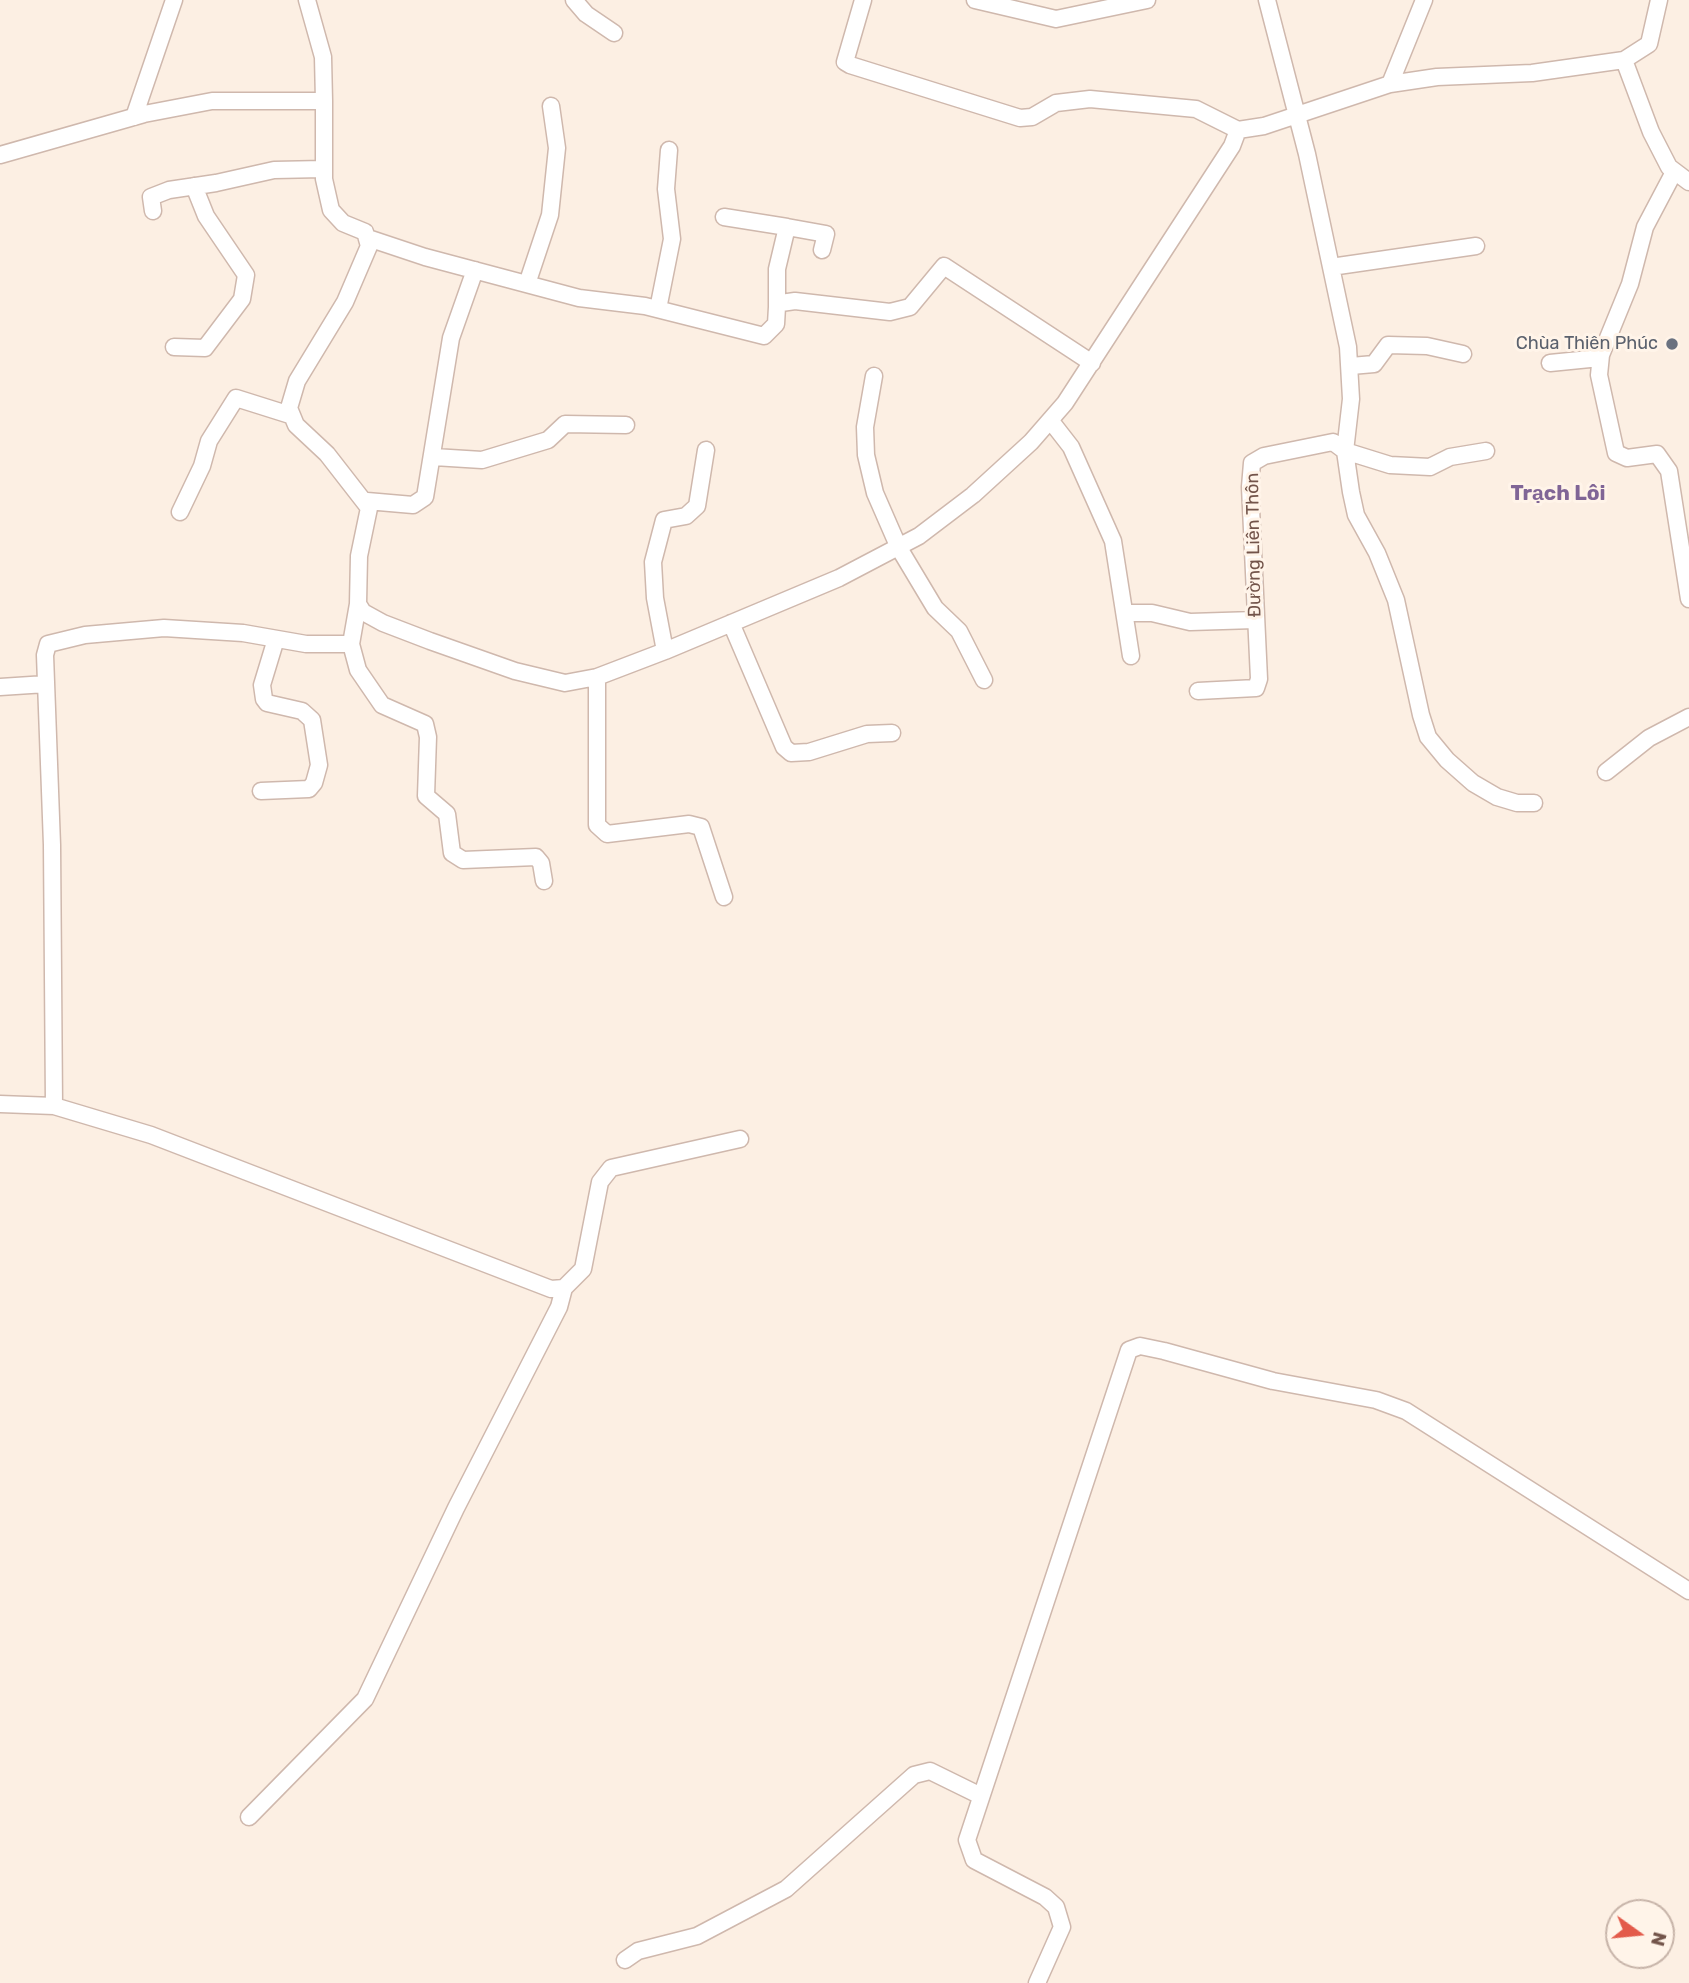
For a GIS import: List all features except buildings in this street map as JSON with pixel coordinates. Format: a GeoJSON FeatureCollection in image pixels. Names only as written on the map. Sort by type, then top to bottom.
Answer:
{"type":"FeatureCollection","features":[{"type":"Feature","properties":{"kind":"street"},"geometry":{"type":"LineString","coordinates":[[134,117],[174,0]]}},
{"type":"Feature","properties":{"kind":"street"},"geometry":{"type":"LineString","coordinates":[[307,0],[323,57],[323,169],[327,195],[336,218],[365,232],[368,238],[363,261],[345,302],[297,381],[291,397],[290,415],[296,425],[327,454],[367,501],[369,514],[359,556],[358,604],[351,644],[358,670],[382,705],[425,724],[428,737],[426,796],[447,814],[452,853],[463,860],[536,857],[544,881]]}},
{"type":"Feature","properties":{"kind":"street"},"geometry":{"type":"LineString","coordinates":[[574,0],[586,15],[614,33]]}},
{"type":"Feature","properties":{"kind":"street"},"geometry":{"type":"LineString","coordinates":[[863,0],[845,62],[906,84],[1020,118],[1032,117],[1056,103],[1090,99],[1196,109],[1238,130],[1264,126],[1390,84],[1437,77],[1532,73],[1624,60],[1649,44],[1659,0]]}},
{"type":"Feature","properties":{"kind":"street"},"geometry":{"type":"LineString","coordinates":[[975,0],[1056,19],[1147,0]]}},
{"type":"Feature","properties":{"kind":"street"},"geometry":{"type":"LineString","coordinates":[[1267,0],[1296,114],[1351,366],[1351,399],[1345,451],[1356,516],[1377,553],[1396,600],[1428,737],[1447,760],[1473,783],[1497,797],[1517,803],[1534,803]]}},
{"type":"Feature","properties":{"kind":"street"},"geometry":{"type":"LineString","coordinates":[[1390,84],[1424,0]]}},
{"type":"Feature","properties":{"kind":"street"},"geometry":{"type":"LineString","coordinates":[[1624,60],[1651,132],[1674,172],[1689,182]]}},
{"type":"Feature","properties":{"kind":"street"},"geometry":{"type":"LineString","coordinates":[[0,155],[134,117],[212,101],[324,101]]}},
{"type":"Feature","properties":{"kind":"street"},"geometry":{"type":"LineString","coordinates":[[527,284],[550,215],[557,148],[551,106]]}},
{"type":"Feature","properties":{"kind":"street"},"geometry":{"type":"LineString","coordinates":[[358,604],[363,612],[383,623],[515,671],[565,683],[597,677],[665,651],[839,578],[899,548],[974,495],[1050,420],[1092,363],[1232,146],[1238,130]]}},
{"type":"Feature","properties":{"kind":"street"},"geometry":{"type":"LineString","coordinates":[[658,309],[672,239],[666,189],[669,150]]}},
{"type":"Feature","properties":{"kind":"street"},"geometry":{"type":"LineString","coordinates":[[153,211],[151,197],[169,190],[274,170],[323,169]]}},
{"type":"Feature","properties":{"kind":"street"},"geometry":{"type":"LineString","coordinates":[[1674,172],[1645,227],[1630,284],[1600,358],[1599,375],[1616,453],[1627,458],[1657,454],[1669,471],[1689,598]]}},
{"type":"Feature","properties":{"kind":"street"},"geometry":{"type":"LineString","coordinates":[[174,347],[205,348],[242,299],[246,275],[206,216],[194,186]]}},
{"type":"Feature","properties":{"kind":"street"},"geometry":{"type":"LineString","coordinates":[[724,217],[826,234],[822,250]]}},
{"type":"Feature","properties":{"kind":"street"},"geometry":{"type":"LineString","coordinates":[[368,238],[579,298],[658,309],[764,336],[776,324],[777,269],[787,227]]}},
{"type":"Feature","properties":{"kind":"street"},"geometry":{"type":"LineString","coordinates":[[1331,267],[1476,246]]}},
{"type":"Feature","properties":{"kind":"street"},"geometry":{"type":"LineString","coordinates":[[777,307],[781,303],[795,301],[890,312],[910,307],[944,266],[1092,363]]}},
{"type":"Feature","properties":{"kind":"street"},"geometry":{"type":"LineString","coordinates":[[367,501],[414,505],[420,502],[429,487],[451,338],[475,270]]}},
{"type":"Feature","properties":{"kind":"street"},"geometry":{"type":"LineString","coordinates":[[1351,366],[1374,364],[1388,345],[1427,346],[1463,354]]}},
{"type":"Feature","properties":{"kind":"street"},"geometry":{"type":"LineString","coordinates":[[1550,363],[1600,358]]}},
{"type":"Feature","properties":{"kind":"street"},"geometry":{"type":"LineString","coordinates":[[874,376],[865,427],[866,455],[875,493],[899,548],[935,608],[959,631],[984,681]]}},
{"type":"Feature","properties":{"kind":"street"},"geometry":{"type":"LineString","coordinates":[[180,512],[202,466],[209,441],[236,398],[290,415]]}},
{"type":"Feature","properties":{"kind":"street"},"geometry":{"type":"LineString","coordinates":[[1050,420],[1071,447],[1113,541],[1131,656]]}},
{"type":"Feature","properties":{"kind":"street"},"geometry":{"type":"LineString","coordinates":[[433,457],[482,460],[548,440],[565,424],[626,425]]}},
{"type":"Feature","properties":{"kind":"street","name":"Đường Liên Thôn"},"geometry":{"type":"LineString","coordinates":[[1198,691],[1256,688],[1259,667],[1250,487],[1252,463],[1264,456],[1333,442],[1345,451],[1390,465],[1430,467],[1450,457],[1486,451]]}},
{"type":"Feature","properties":{"kind":"street"},"geometry":{"type":"LineString","coordinates":[[665,651],[655,598],[653,562],[664,520],[686,516],[696,506],[706,450]]}},
{"type":"Feature","properties":{"kind":"street"},"geometry":{"type":"LineString","coordinates":[[1125,612],[1152,612],[1190,622],[1255,620]]}},
{"type":"Feature","properties":{"kind":"street"},"geometry":{"type":"LineString","coordinates":[[731,623],[784,747],[790,753],[809,752],[867,734],[892,733]]}},
{"type":"Feature","properties":{"kind":"street"},"geometry":{"type":"LineString","coordinates":[[54,1106],[52,845],[45,654],[52,641],[164,628],[216,630],[306,644],[351,644]]}},
{"type":"Feature","properties":{"kind":"street"},"geometry":{"type":"LineString","coordinates":[[261,791],[309,789],[314,783],[319,765],[312,720],[302,711],[267,703],[264,699],[262,685],[276,639]]}},
{"type":"Feature","properties":{"kind":"street"},"geometry":{"type":"LineString","coordinates":[[597,677],[597,825],[607,834],[689,824],[701,827],[724,897]]}},
{"type":"Feature","properties":{"kind":"street"},"geometry":{"type":"LineString","coordinates":[[0,687],[46,684]]}},
{"type":"Feature","properties":{"kind":"street"},"geometry":{"type":"LineString","coordinates":[[1606,772],[1649,738],[1689,717]]}},
{"type":"Feature","properties":{"kind":"street"},"geometry":{"type":"LineString","coordinates":[[0,1104],[54,1106],[151,1135],[551,1289],[564,1288]]}},
{"type":"Feature","properties":{"kind":"street"},"geometry":{"type":"LineString","coordinates":[[249,1817],[365,1699],[456,1508],[559,1307],[564,1288],[583,1269],[600,1182],[611,1168],[740,1139]]}},
{"type":"Feature","properties":{"kind":"street"},"geometry":{"type":"LineString","coordinates":[[1037,1983],[1062,1927],[1060,1916],[1045,1897],[974,1860],[967,1840],[1129,1350],[1140,1346],[1273,1381],[1376,1400],[1406,1411],[1689,1591]]}},
{"type":"Feature","properties":{"kind":"street"},"geometry":{"type":"LineString","coordinates":[[625,1961],[638,1951],[697,1936],[786,1889],[914,1775],[930,1771],[981,1796]]}},
{"type":"Feature","properties":{"kind":"place","name":"Chùa Thiên Phúc"},"geometry":{"type":"Point","coordinates":[1672,344]}},
{"type":"Feature","properties":{"kind":"district","name":"Trạch Lôi"},"geometry":{"type":"Point","coordinates":[1558,494]}}]}
